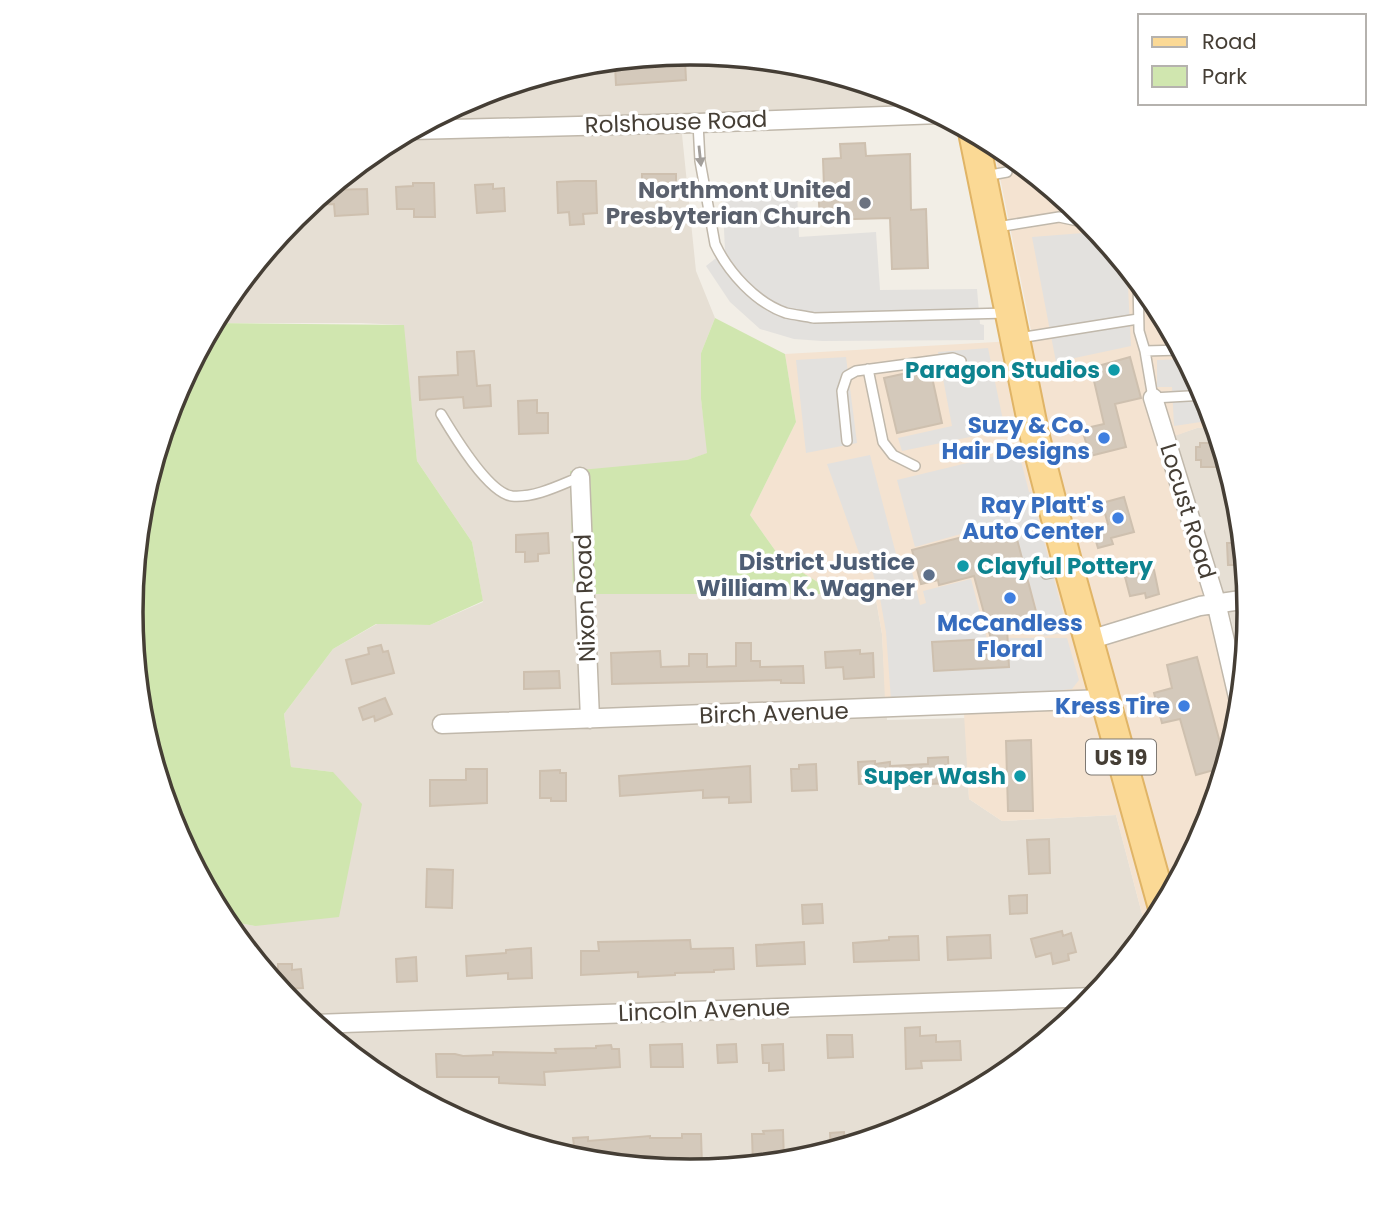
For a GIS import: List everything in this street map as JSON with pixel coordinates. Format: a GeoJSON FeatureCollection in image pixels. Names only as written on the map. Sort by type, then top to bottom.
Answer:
{"type":"FeatureCollection","features":[{"type":"Feature","properties":{"kind":"main road","name":"US 19"},"geometry":{"type":"LineString","coordinates":[[982,149],[994,174],[991,228],[1035,437],[1057,572],[1089,640],[1159,894]]}},
{"type":"Feature","properties":{"kind":"street","name":"Rolshouse Road"},"geometry":{"type":"LineString","coordinates":[[432,129],[918,115]]}},
{"type":"Feature","properties":{"kind":"street","name":"Locust Road"},"geometry":{"type":"LineString","coordinates":[[1153,398],[1216,602],[1233,678]]}},
{"type":"Feature","properties":{"kind":"street","name":"Nixon Road"},"geometry":{"type":"LineString","coordinates":[[580,477],[590,719]]}},
{"type":"Feature","properties":{"kind":"street"},"geometry":{"type":"LineString","coordinates":[[1089,640],[1216,602],[1237,600]]}},
{"type":"Feature","properties":{"kind":"street","name":"Birch Avenue"},"geometry":{"type":"LineString","coordinates":[[442,724],[1105,699]]}},
{"type":"Feature","properties":{"kind":"street","name":"Lincoln Avenue"},"geometry":{"type":"LineString","coordinates":[[330,1023],[1078,998]]}},
{"type":"Feature","properties":{"kind":"lane"},"geometry":{"type":"LineString","coordinates":[[698,123],[700,161],[715,244],[721,257],[744,284],[785,312],[814,318],[1011,326],[1138,319]]}},
{"type":"Feature","properties":{"kind":"lane"},"geometry":{"type":"LineString","coordinates":[[991,228],[1059,217],[1071,220]]}},
{"type":"Feature","properties":{"kind":"lane"},"geometry":{"type":"LineString","coordinates":[[1138,298],[1139,331],[1153,398],[1193,396]]}},
{"type":"Feature","properties":{"kind":"lane"},"geometry":{"type":"LineString","coordinates":[[1145,351],[1170,350]]}},
{"type":"Feature","properties":{"kind":"lane"},"geometry":{"type":"LineString","coordinates":[[847,441],[843,383],[847,376],[868,369],[953,358],[961,361]]}},
{"type":"Feature","properties":{"kind":"lane"},"geometry":{"type":"LineString","coordinates":[[868,369],[883,442],[893,455],[915,466]]}},
{"type":"Feature","properties":{"kind":"lane"},"geometry":{"type":"LineString","coordinates":[[441,414],[485,477],[510,496],[531,494],[580,477]]}},
{"type":"Feature","properties":{"kind":"shaded area"},"geometry":{"type":"Polygon","coordinates":[[[690,65],[761,69],[797,75],[832,83],[899,106],[680,115],[696,271],[715,318],[701,353],[701,399],[708,453],[687,460],[574,594],[875,594],[882,634],[887,720],[965,718],[969,799],[1002,821],[1116,815],[1143,918],[1101,973],[1077,999],[1023,1046],[964,1086],[932,1103],[899,1118],[832,1141],[761,1155],[726,1158],[619,1155],[548,1141],[514,1130],[481,1118],[416,1086],[357,1046],[329,1023],[279,973],[240,923],[255,926],[333,772],[291,767],[284,714],[333,649],[377,624],[430,625],[483,602],[472,542],[417,461],[403,325],[226,323],[279,251],[329,201],[386,157],[416,138],[481,106],[548,83],[583,75],[619,69],[690,65]]]}},
{"type":"Feature","properties":{"kind":"shaded area"},"geometry":{"type":"Polygon","coordinates":[[[996,159],[1077,225],[1124,279],[1164,338],[1181,370],[1205,428],[1158,442],[1212,622],[1230,699],[1219,754],[1196,821],[1164,886],[1143,918],[1116,815],[1002,821],[969,799],[963,697],[885,701],[882,634],[875,594],[837,594],[782,560],[750,515],[796,422],[785,354],[1033,340],[996,159]]]}},
{"type":"Feature","properties":{"kind":"shaded area"},"geometry":{"type":"Polygon","coordinates":[[[777,184],[778,191],[797,191],[799,237],[876,232],[880,290],[977,289],[984,340],[822,341],[794,339],[760,329],[730,302],[706,266],[725,251],[722,186],[777,184]]]}},
{"type":"Feature","properties":{"kind":"shaded area"},"geometry":{"type":"Polygon","coordinates":[[[1084,233],[1101,251],[1128,284],[1131,346],[1056,362],[1032,237],[1084,233]]]}},
{"type":"Feature","properties":{"kind":"shaded area"},"geometry":{"type":"Polygon","coordinates":[[[988,348],[1004,425],[990,430],[989,433],[902,451],[898,438],[952,426],[938,352],[988,348]]]}},
{"type":"Feature","properties":{"kind":"shaded area"},"geometry":{"type":"Polygon","coordinates":[[[846,357],[857,443],[806,453],[796,360],[846,357]]]}},
{"type":"Feature","properties":{"kind":"shaded area"},"geometry":{"type":"Polygon","coordinates":[[[1175,359],[1203,422],[1174,426],[1172,387],[1157,387],[1157,360],[1175,359]]]}},
{"type":"Feature","properties":{"kind":"shaded area"},"geometry":{"type":"Polygon","coordinates":[[[1205,428],[1227,505],[1236,576],[1236,643],[1231,618],[1173,436],[1205,428]]]}},
{"type":"Feature","properties":{"kind":"shaded area"},"geometry":{"type":"Polygon","coordinates":[[[870,455],[896,554],[910,563],[920,605],[926,603],[923,591],[971,579],[987,639],[932,642],[934,671],[1009,667],[1008,638],[1067,638],[1079,680],[1072,689],[891,700],[886,632],[880,598],[872,570],[859,553],[827,464],[870,455]]]}},
{"type":"Feature","properties":{"kind":"shaded area"},"geometry":{"type":"Polygon","coordinates":[[[1000,455],[1002,461],[1020,457],[1068,632],[1044,636],[1013,524],[991,530],[989,526],[915,547],[897,480],[1000,455]]]}},
{"type":"Feature","properties":{"kind":"green space"},"geometry":{"type":"Polygon","coordinates":[[[715,318],[785,354],[796,422],[750,515],[782,560],[837,594],[573,594],[570,471],[687,460],[707,453],[701,399],[701,353],[715,318]]]}},
{"type":"Feature","properties":{"kind":"green space"},"geometry":{"type":"Polygon","coordinates":[[[225,323],[404,325],[417,461],[472,542],[483,601],[430,625],[376,624],[333,649],[284,714],[291,767],[333,772],[362,804],[339,917],[255,926],[240,923],[199,854],[172,788],[153,719],[144,648],[144,576],[147,541],[161,470],[184,403],[225,323]]]}},
{"type":"Feature","properties":{"kind":"building"},"geometry":{"type":"Polygon","coordinates":[[[685,65],[686,80],[616,85],[615,70],[685,65]]]}},
{"type":"Feature","properties":{"kind":"building","name":"Northmont United Presbyterian Church"},"geometry":{"type":"Polygon","coordinates":[[[865,143],[866,156],[910,154],[911,210],[926,209],[928,268],[892,269],[890,218],[820,220],[818,187],[824,187],[823,159],[841,158],[840,144],[865,143]]]}},
{"type":"Feature","properties":{"kind":"building"},"geometry":{"type":"Polygon","coordinates":[[[642,174],[676,174],[676,193],[642,194],[642,174]]]}},
{"type":"Feature","properties":{"kind":"building"},"geometry":{"type":"Polygon","coordinates":[[[596,181],[597,213],[583,214],[584,224],[570,225],[569,212],[558,213],[557,182],[596,181]]]}},
{"type":"Feature","properties":{"kind":"building"},"geometry":{"type":"Polygon","coordinates":[[[413,183],[434,183],[435,217],[414,217],[414,209],[397,209],[396,187],[413,186],[413,183]]]}},
{"type":"Feature","properties":{"kind":"building"},"geometry":{"type":"Polygon","coordinates":[[[493,184],[493,189],[504,188],[505,211],[477,213],[475,185],[493,184]]]}},
{"type":"Feature","properties":{"kind":"building"},"geometry":{"type":"Polygon","coordinates":[[[367,189],[368,214],[335,216],[334,204],[325,204],[343,190],[367,189]]]}},
{"type":"Feature","properties":{"kind":"building"},"geometry":{"type":"Polygon","coordinates":[[[474,351],[477,386],[490,385],[491,406],[464,408],[463,397],[420,400],[419,377],[458,375],[457,352],[474,351]]]}},
{"type":"Feature","properties":{"kind":"building"},"geometry":{"type":"Polygon","coordinates":[[[1130,357],[1141,398],[1115,404],[1126,447],[1090,456],[1082,429],[1104,424],[1091,368],[1130,357]]]}},
{"type":"Feature","properties":{"kind":"building"},"geometry":{"type":"Polygon","coordinates":[[[930,368],[942,423],[897,433],[884,378],[930,368]]]}},
{"type":"Feature","properties":{"kind":"building"},"geometry":{"type":"Polygon","coordinates":[[[537,400],[537,413],[548,413],[548,433],[519,434],[518,401],[537,400]]]}},
{"type":"Feature","properties":{"kind":"building"},"geometry":{"type":"Polygon","coordinates":[[[1200,443],[1210,443],[1218,467],[1201,467],[1201,460],[1196,460],[1196,447],[1200,447],[1200,443]]]}},
{"type":"Feature","properties":{"kind":"building","name":"Ray Platt's Auto Center"},"geometry":{"type":"Polygon","coordinates":[[[1124,497],[1134,532],[1111,538],[1113,544],[1098,548],[1092,528],[1108,524],[1102,503],[1124,497]]]}},
{"type":"Feature","properties":{"kind":"building"},"geometry":{"type":"Polygon","coordinates":[[[1013,524],[1038,619],[1007,627],[1009,667],[934,671],[932,642],[991,639],[974,576],[939,585],[938,580],[921,584],[912,550],[1013,524]]]}},
{"type":"Feature","properties":{"kind":"building"},"geometry":{"type":"Polygon","coordinates":[[[548,533],[549,553],[538,554],[538,561],[525,562],[525,552],[516,552],[516,535],[548,533]]]}},
{"type":"Feature","properties":{"kind":"building"},"geometry":{"type":"Polygon","coordinates":[[[1227,543],[1233,543],[1235,565],[1228,565],[1227,543]]]}},
{"type":"Feature","properties":{"kind":"building"},"geometry":{"type":"Polygon","coordinates":[[[1154,570],[1159,594],[1146,598],[1145,593],[1130,596],[1125,577],[1154,570]]]}},
{"type":"Feature","properties":{"kind":"building"},"geometry":{"type":"Polygon","coordinates":[[[736,643],[751,643],[751,661],[760,661],[760,667],[803,666],[804,683],[781,683],[781,680],[612,684],[611,653],[660,651],[661,667],[689,666],[689,654],[707,654],[707,667],[736,666],[736,643]]]}},
{"type":"Feature","properties":{"kind":"building"},"geometry":{"type":"Polygon","coordinates":[[[381,645],[383,652],[388,651],[394,673],[352,684],[346,660],[369,654],[368,648],[381,645]]]}},
{"type":"Feature","properties":{"kind":"building"},"geometry":{"type":"Polygon","coordinates":[[[860,650],[860,654],[873,653],[874,677],[844,679],[843,667],[826,668],[825,652],[860,650]]]}},
{"type":"Feature","properties":{"kind":"building","name":"Kress Tire"},"geometry":{"type":"Polygon","coordinates":[[[1197,657],[1221,746],[1214,770],[1196,775],[1180,719],[1162,723],[1154,693],[1172,688],[1167,665],[1197,657]]]}},
{"type":"Feature","properties":{"kind":"building"},"geometry":{"type":"Polygon","coordinates":[[[559,671],[560,688],[524,689],[524,672],[559,671]]]}},
{"type":"Feature","properties":{"kind":"building"},"geometry":{"type":"Polygon","coordinates":[[[385,698],[392,714],[375,721],[374,716],[363,720],[359,708],[385,698]]]}},
{"type":"Feature","properties":{"kind":"building","name":"Super Wash"},"geometry":{"type":"Polygon","coordinates":[[[1031,740],[1033,811],[1008,811],[1006,741],[1031,740]]]}},
{"type":"Feature","properties":{"kind":"building"},"geometry":{"type":"Polygon","coordinates":[[[948,757],[949,783],[910,785],[909,781],[859,784],[858,762],[890,762],[890,766],[928,764],[928,758],[948,757]]]}},
{"type":"Feature","properties":{"kind":"building"},"geometry":{"type":"Polygon","coordinates":[[[816,764],[817,790],[792,791],[791,769],[799,769],[799,765],[816,764]]]}},
{"type":"Feature","properties":{"kind":"building"},"geometry":{"type":"Polygon","coordinates":[[[750,766],[751,802],[729,803],[729,797],[703,798],[703,790],[620,796],[619,776],[750,766]]]}},
{"type":"Feature","properties":{"kind":"building"},"geometry":{"type":"Polygon","coordinates":[[[466,769],[487,769],[487,803],[430,806],[430,780],[466,780],[466,769]]]}},
{"type":"Feature","properties":{"kind":"building"},"geometry":{"type":"Polygon","coordinates":[[[560,770],[560,773],[566,773],[566,801],[540,798],[540,771],[560,770]]]}},
{"type":"Feature","properties":{"kind":"building"},"geometry":{"type":"Polygon","coordinates":[[[1049,839],[1050,873],[1029,874],[1027,840],[1049,839]]]}},
{"type":"Feature","properties":{"kind":"building"},"geometry":{"type":"Polygon","coordinates":[[[427,869],[453,870],[452,908],[426,907],[427,869]]]}},
{"type":"Feature","properties":{"kind":"building"},"geometry":{"type":"Polygon","coordinates":[[[1027,895],[1027,913],[1010,914],[1009,896],[1027,895]]]}},
{"type":"Feature","properties":{"kind":"building"},"geometry":{"type":"Polygon","coordinates":[[[822,904],[823,923],[803,924],[802,905],[822,904]]]}},
{"type":"Feature","properties":{"kind":"building"},"geometry":{"type":"Polygon","coordinates":[[[1062,931],[1063,936],[1071,933],[1076,952],[1068,954],[1069,960],[1053,964],[1051,953],[1036,957],[1031,939],[1062,931]]]}},
{"type":"Feature","properties":{"kind":"building"},"geometry":{"type":"Polygon","coordinates":[[[990,935],[991,958],[948,960],[947,937],[990,935]]]}},
{"type":"Feature","properties":{"kind":"building"},"geometry":{"type":"Polygon","coordinates":[[[918,936],[919,960],[854,962],[853,943],[889,940],[889,937],[918,936]]]}},
{"type":"Feature","properties":{"kind":"building"},"geometry":{"type":"Polygon","coordinates":[[[690,940],[691,949],[733,948],[734,969],[638,977],[638,972],[581,975],[581,951],[599,951],[598,942],[690,940]]]}},
{"type":"Feature","properties":{"kind":"building"},"geometry":{"type":"Polygon","coordinates":[[[804,942],[805,964],[757,966],[756,945],[804,942]]]}},
{"type":"Feature","properties":{"kind":"building"},"geometry":{"type":"Polygon","coordinates":[[[531,948],[532,978],[508,979],[508,973],[467,976],[466,956],[531,948]]]}},
{"type":"Feature","properties":{"kind":"building"},"geometry":{"type":"Polygon","coordinates":[[[416,957],[417,981],[397,982],[396,959],[416,957]]]}},
{"type":"Feature","properties":{"kind":"building"},"geometry":{"type":"Polygon","coordinates":[[[278,964],[292,964],[292,970],[301,969],[303,988],[293,988],[278,970],[278,964]]]}},
{"type":"Feature","properties":{"kind":"building"},"geometry":{"type":"Polygon","coordinates":[[[920,1027],[920,1036],[936,1035],[936,1042],[960,1041],[961,1060],[921,1061],[922,1068],[906,1069],[905,1028],[920,1027]]]}},
{"type":"Feature","properties":{"kind":"building"},"geometry":{"type":"Polygon","coordinates":[[[827,1035],[852,1035],[853,1057],[828,1058],[827,1035]]]}},
{"type":"Feature","properties":{"kind":"building"},"geometry":{"type":"Polygon","coordinates":[[[682,1044],[683,1067],[651,1067],[650,1045],[682,1044]]]}},
{"type":"Feature","properties":{"kind":"building"},"geometry":{"type":"Polygon","coordinates":[[[736,1044],[737,1062],[718,1063],[717,1045],[736,1044]]]}},
{"type":"Feature","properties":{"kind":"building"},"geometry":{"type":"Polygon","coordinates":[[[783,1044],[784,1070],[769,1071],[769,1063],[763,1063],[762,1045],[783,1044]]]}},
{"type":"Feature","properties":{"kind":"building"},"geometry":{"type":"Polygon","coordinates":[[[611,1045],[612,1049],[619,1049],[620,1067],[544,1072],[545,1085],[499,1083],[499,1077],[437,1077],[436,1054],[463,1056],[493,1055],[493,1052],[556,1053],[555,1049],[611,1045]]]}},
{"type":"Feature","properties":{"kind":"building"},"geometry":{"type":"Polygon","coordinates":[[[783,1130],[784,1151],[753,1156],[752,1134],[764,1134],[763,1131],[783,1130]]]}},
{"type":"Feature","properties":{"kind":"building"},"geometry":{"type":"Polygon","coordinates":[[[844,1132],[844,1137],[830,1141],[830,1133],[844,1132]]]}},
{"type":"Feature","properties":{"kind":"building"},"geometry":{"type":"Polygon","coordinates":[[[682,1134],[701,1134],[702,1159],[619,1155],[566,1145],[574,1145],[573,1138],[588,1137],[588,1141],[650,1136],[682,1138],[682,1134]]]}},
{"type":"Feature","properties":{"kind":"place","name":"Northmont United Presbyterian Church"},"geometry":{"type":"Point","coordinates":[865,203]}},
{"type":"Feature","properties":{"kind":"place","name":"Paragon Studios"},"geometry":{"type":"Point","coordinates":[1114,370]}},
{"type":"Feature","properties":{"kind":"place","name":"Suzy & Co. Hair Designs"},"geometry":{"type":"Point","coordinates":[1104,438]}},
{"type":"Feature","properties":{"kind":"place","name":"Ray Platt's Auto Center"},"geometry":{"type":"Point","coordinates":[1118,518]}},
{"type":"Feature","properties":{"kind":"place","name":"Clayful Pottery"},"geometry":{"type":"Point","coordinates":[963,566]}},
{"type":"Feature","properties":{"kind":"place","name":"District Justice William K. Wagner"},"geometry":{"type":"Point","coordinates":[929,575]}},
{"type":"Feature","properties":{"kind":"place","name":"McCandless Floral"},"geometry":{"type":"Point","coordinates":[1010,598]}},
{"type":"Feature","properties":{"kind":"place","name":"Kress Tire"},"geometry":{"type":"Point","coordinates":[1184,706]}},
{"type":"Feature","properties":{"kind":"place","name":"Super Wash"},"geometry":{"type":"Point","coordinates":[1020,776]}}]}
